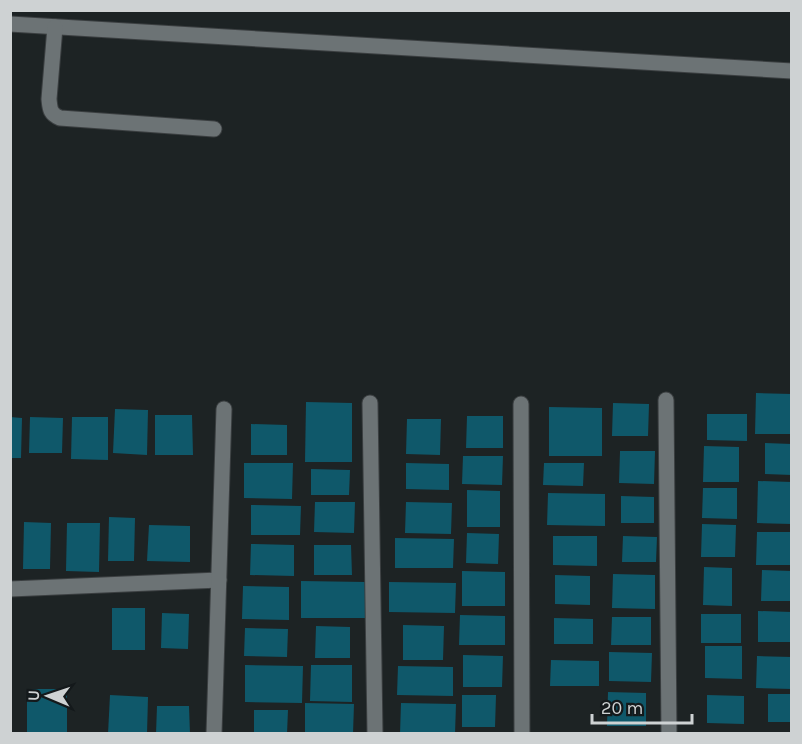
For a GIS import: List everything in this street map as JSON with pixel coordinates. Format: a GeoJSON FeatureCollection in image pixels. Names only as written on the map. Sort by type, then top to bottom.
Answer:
{"type":"FeatureCollection","features":[{"type":"Feature","properties":{"kind":"street"},"geometry":{"type":"LineString","coordinates":[[10,24],[792,70]]}},
{"type":"Feature","properties":{"kind":"street"},"geometry":{"type":"LineString","coordinates":[[55,27],[49,99],[53,116],[214,129]]}},
{"type":"Feature","properties":{"kind":"street"},"geometry":{"type":"LineString","coordinates":[[666,400],[669,734]]}},
{"type":"Feature","properties":{"kind":"street"},"geometry":{"type":"LineString","coordinates":[[370,404],[375,734]]}},
{"type":"Feature","properties":{"kind":"street"},"geometry":{"type":"LineString","coordinates":[[521,404],[522,734]]}},
{"type":"Feature","properties":{"kind":"street"},"geometry":{"type":"LineString","coordinates":[[214,734],[224,409]]}},
{"type":"Feature","properties":{"kind":"street"},"geometry":{"type":"LineString","coordinates":[[10,589],[219,580]]}},
{"type":"Feature","properties":{"kind":"building"},"geometry":{"type":"Polygon","coordinates":[[[756,393],[792,394],[792,434],[755,434],[756,393]]]}},
{"type":"Feature","properties":{"kind":"building"},"geometry":{"type":"Polygon","coordinates":[[[306,402],[352,403],[352,462],[305,462],[306,402]]]}},
{"type":"Feature","properties":{"kind":"building"},"geometry":{"type":"Polygon","coordinates":[[[613,403],[649,404],[648,436],[612,436],[613,403]]]}},
{"type":"Feature","properties":{"kind":"building"},"geometry":{"type":"Polygon","coordinates":[[[549,407],[602,408],[602,456],[549,456],[549,407]]]}},
{"type":"Feature","properties":{"kind":"building"},"geometry":{"type":"Polygon","coordinates":[[[115,409],[148,410],[147,455],[113,453],[115,409]]]}},
{"type":"Feature","properties":{"kind":"building"},"geometry":{"type":"Polygon","coordinates":[[[707,414],[747,414],[747,441],[707,440],[707,414]]]}},
{"type":"Feature","properties":{"kind":"building"},"geometry":{"type":"Polygon","coordinates":[[[155,415],[192,415],[193,455],[155,455],[155,415]]]}},
{"type":"Feature","properties":{"kind":"building"},"geometry":{"type":"Polygon","coordinates":[[[467,416],[503,416],[503,448],[466,448],[467,416]]]}},
{"type":"Feature","properties":{"kind":"building"},"geometry":{"type":"Polygon","coordinates":[[[10,417],[22,418],[21,458],[10,458],[10,417]]]}},
{"type":"Feature","properties":{"kind":"building"},"geometry":{"type":"Polygon","coordinates":[[[30,417],[63,418],[62,453],[29,453],[30,417]]]}},
{"type":"Feature","properties":{"kind":"building"},"geometry":{"type":"Polygon","coordinates":[[[72,417],[108,417],[108,460],[71,459],[72,417]]]}},
{"type":"Feature","properties":{"kind":"building"},"geometry":{"type":"Polygon","coordinates":[[[407,419],[441,419],[440,455],[406,454],[407,419]]]}},
{"type":"Feature","properties":{"kind":"building"},"geometry":{"type":"Polygon","coordinates":[[[251,424],[287,425],[287,455],[251,455],[251,424]]]}},
{"type":"Feature","properties":{"kind":"building"},"geometry":{"type":"Polygon","coordinates":[[[765,443],[792,444],[792,475],[765,474],[765,443]]]}},
{"type":"Feature","properties":{"kind":"building"},"geometry":{"type":"Polygon","coordinates":[[[704,446],[739,447],[739,482],[703,482],[704,446]]]}},
{"type":"Feature","properties":{"kind":"building"},"geometry":{"type":"Polygon","coordinates":[[[620,451],[655,451],[654,484],[619,483],[620,451]]]}},
{"type":"Feature","properties":{"kind":"building"},"geometry":{"type":"Polygon","coordinates":[[[463,456],[503,456],[502,485],[462,484],[463,456]]]}},
{"type":"Feature","properties":{"kind":"building"},"geometry":{"type":"Polygon","coordinates":[[[244,463],[293,463],[292,499],[244,498],[244,463]]]}},
{"type":"Feature","properties":{"kind":"building"},"geometry":{"type":"Polygon","coordinates":[[[406,463],[449,464],[449,490],[406,489],[406,463]]]}},
{"type":"Feature","properties":{"kind":"building"},"geometry":{"type":"Polygon","coordinates":[[[544,463],[584,463],[583,486],[543,485],[544,463]]]}},
{"type":"Feature","properties":{"kind":"building"},"geometry":{"type":"Polygon","coordinates":[[[311,469],[350,470],[349,495],[311,495],[311,469]]]}},
{"type":"Feature","properties":{"kind":"building"},"geometry":{"type":"Polygon","coordinates":[[[758,481],[792,482],[792,524],[757,523],[758,481]]]}},
{"type":"Feature","properties":{"kind":"building"},"geometry":{"type":"Polygon","coordinates":[[[703,488],[737,488],[737,519],[702,518],[703,488]]]}},
{"type":"Feature","properties":{"kind":"building"},"geometry":{"type":"Polygon","coordinates":[[[467,490],[500,491],[500,527],[467,527],[467,490]]]}},
{"type":"Feature","properties":{"kind":"building"},"geometry":{"type":"Polygon","coordinates":[[[548,493],[605,494],[605,526],[547,525],[548,493]]]}},
{"type":"Feature","properties":{"kind":"building"},"geometry":{"type":"Polygon","coordinates":[[[621,496],[654,497],[654,523],[621,523],[621,496]]]}},
{"type":"Feature","properties":{"kind":"building"},"geometry":{"type":"Polygon","coordinates":[[[315,502],[355,502],[354,533],[314,532],[315,502]]]}},
{"type":"Feature","properties":{"kind":"building"},"geometry":{"type":"Polygon","coordinates":[[[406,502],[452,503],[451,534],[405,533],[406,502]]]}},
{"type":"Feature","properties":{"kind":"building"},"geometry":{"type":"Polygon","coordinates":[[[251,505],[301,506],[300,535],[251,535],[251,505]]]}},
{"type":"Feature","properties":{"kind":"building"},"geometry":{"type":"Polygon","coordinates":[[[109,517],[135,518],[134,561],[108,561],[109,517]]]}},
{"type":"Feature","properties":{"kind":"building"},"geometry":{"type":"Polygon","coordinates":[[[24,522],[51,523],[50,569],[23,569],[24,522]]]}},
{"type":"Feature","properties":{"kind":"building"},"geometry":{"type":"Polygon","coordinates":[[[67,523],[100,523],[99,572],[66,571],[67,523]]]}},
{"type":"Feature","properties":{"kind":"building"},"geometry":{"type":"Polygon","coordinates":[[[702,524],[736,525],[735,557],[701,557],[702,524]]]}},
{"type":"Feature","properties":{"kind":"building"},"geometry":{"type":"Polygon","coordinates":[[[149,525],[190,526],[190,562],[147,561],[149,525]]]}},
{"type":"Feature","properties":{"kind":"building"},"geometry":{"type":"Polygon","coordinates":[[[757,532],[792,532],[792,565],[756,565],[757,532]]]}},
{"type":"Feature","properties":{"kind":"building"},"geometry":{"type":"Polygon","coordinates":[[[467,533],[499,534],[498,564],[466,563],[467,533]]]}},
{"type":"Feature","properties":{"kind":"building"},"geometry":{"type":"Polygon","coordinates":[[[553,536],[597,536],[597,566],[553,565],[553,536]]]}},
{"type":"Feature","properties":{"kind":"building"},"geometry":{"type":"Polygon","coordinates":[[[623,536],[657,537],[656,562],[622,562],[623,536]]]}},
{"type":"Feature","properties":{"kind":"building"},"geometry":{"type":"Polygon","coordinates":[[[395,538],[454,539],[453,568],[395,568],[395,538]]]}},
{"type":"Feature","properties":{"kind":"building"},"geometry":{"type":"Polygon","coordinates":[[[251,544],[294,545],[294,576],[250,575],[251,544]]]}},
{"type":"Feature","properties":{"kind":"building"},"geometry":{"type":"Polygon","coordinates":[[[314,545],[351,545],[352,575],[314,575],[314,545]]]}},
{"type":"Feature","properties":{"kind":"building"},"geometry":{"type":"Polygon","coordinates":[[[704,567],[732,568],[732,606],[703,605],[704,567]]]}},
{"type":"Feature","properties":{"kind":"building"},"geometry":{"type":"Polygon","coordinates":[[[762,570],[792,571],[792,601],[761,601],[762,570]]]}},
{"type":"Feature","properties":{"kind":"building"},"geometry":{"type":"Polygon","coordinates":[[[462,571],[505,572],[505,606],[462,606],[462,571]]]}},
{"type":"Feature","properties":{"kind":"building"},"geometry":{"type":"Polygon","coordinates":[[[613,574],[655,575],[655,609],[612,608],[613,574]]]}},
{"type":"Feature","properties":{"kind":"building"},"geometry":{"type":"Polygon","coordinates":[[[555,575],[590,576],[590,605],[555,604],[555,575]]]}},
{"type":"Feature","properties":{"kind":"building"},"geometry":{"type":"Polygon","coordinates":[[[301,581],[366,582],[365,618],[301,618],[301,581]]]}},
{"type":"Feature","properties":{"kind":"building"},"geometry":{"type":"Polygon","coordinates":[[[389,582],[456,583],[455,613],[389,612],[389,582]]]}},
{"type":"Feature","properties":{"kind":"building"},"geometry":{"type":"Polygon","coordinates":[[[243,586],[289,587],[289,620],[242,619],[243,586]]]}},
{"type":"Feature","properties":{"kind":"building"},"geometry":{"type":"Polygon","coordinates":[[[112,608],[145,608],[145,650],[112,650],[112,608]]]}},
{"type":"Feature","properties":{"kind":"building"},"geometry":{"type":"Polygon","coordinates":[[[758,611],[792,612],[792,642],[758,642],[758,611]]]}},
{"type":"Feature","properties":{"kind":"building"},"geometry":{"type":"Polygon","coordinates":[[[162,613],[189,614],[188,649],[161,648],[162,613]]]}},
{"type":"Feature","properties":{"kind":"building"},"geometry":{"type":"Polygon","coordinates":[[[701,614],[741,614],[741,643],[701,643],[701,614]]]}},
{"type":"Feature","properties":{"kind":"building"},"geometry":{"type":"Polygon","coordinates":[[[460,615],[505,616],[505,645],[459,645],[460,615]]]}},
{"type":"Feature","properties":{"kind":"building"},"geometry":{"type":"Polygon","coordinates":[[[612,617],[651,617],[651,645],[611,645],[612,617]]]}},
{"type":"Feature","properties":{"kind":"building"},"geometry":{"type":"Polygon","coordinates":[[[554,618],[593,619],[593,644],[554,644],[554,618]]]}},
{"type":"Feature","properties":{"kind":"building"},"geometry":{"type":"Polygon","coordinates":[[[403,625],[444,626],[443,660],[403,660],[403,625]]]}},
{"type":"Feature","properties":{"kind":"building"},"geometry":{"type":"Polygon","coordinates":[[[316,626],[350,627],[350,658],[315,658],[316,626]]]}},
{"type":"Feature","properties":{"kind":"building"},"geometry":{"type":"Polygon","coordinates":[[[245,628],[288,629],[287,657],[244,656],[245,628]]]}},
{"type":"Feature","properties":{"kind":"building"},"geometry":{"type":"Polygon","coordinates":[[[705,646],[742,646],[742,679],[705,678],[705,646]]]}},
{"type":"Feature","properties":{"kind":"building"},"geometry":{"type":"Polygon","coordinates":[[[609,652],[652,653],[651,682],[609,681],[609,652]]]}},
{"type":"Feature","properties":{"kind":"building"},"geometry":{"type":"Polygon","coordinates":[[[463,655],[503,656],[502,687],[463,687],[463,655]]]}},
{"type":"Feature","properties":{"kind":"building"},"geometry":{"type":"Polygon","coordinates":[[[757,656],[792,657],[792,689],[756,688],[757,656]]]}},
{"type":"Feature","properties":{"kind":"building"},"geometry":{"type":"Polygon","coordinates":[[[551,660],[599,661],[599,686],[550,686],[551,660]]]}},
{"type":"Feature","properties":{"kind":"building"},"geometry":{"type":"Polygon","coordinates":[[[245,665],[303,666],[302,703],[245,702],[245,665]]]}},
{"type":"Feature","properties":{"kind":"building"},"geometry":{"type":"Polygon","coordinates":[[[311,665],[352,665],[352,702],[310,701],[311,665]]]}},
{"type":"Feature","properties":{"kind":"building"},"geometry":{"type":"Polygon","coordinates":[[[398,666],[453,667],[453,696],[397,695],[398,666]]]}},
{"type":"Feature","properties":{"kind":"building"},"geometry":{"type":"Polygon","coordinates":[[[27,689],[67,689],[67,734],[27,734],[27,689]]]}},
{"type":"Feature","properties":{"kind":"building"},"geometry":{"type":"Polygon","coordinates":[[[608,692],[646,693],[646,726],[607,726],[608,692]]]}},
{"type":"Feature","properties":{"kind":"building"},"geometry":{"type":"Polygon","coordinates":[[[768,694],[792,694],[792,722],[768,722],[768,694]]]}},
{"type":"Feature","properties":{"kind":"building"},"geometry":{"type":"Polygon","coordinates":[[[110,695],[148,697],[147,734],[108,734],[110,695]]]}},
{"type":"Feature","properties":{"kind":"building"},"geometry":{"type":"Polygon","coordinates":[[[462,695],[496,695],[495,727],[462,727],[462,695]]]}},
{"type":"Feature","properties":{"kind":"building"},"geometry":{"type":"Polygon","coordinates":[[[707,695],[744,696],[744,724],[707,723],[707,695]]]}},
{"type":"Feature","properties":{"kind":"building"},"geometry":{"type":"Polygon","coordinates":[[[305,703],[354,704],[353,734],[305,734],[305,703]]]}},
{"type":"Feature","properties":{"kind":"building"},"geometry":{"type":"Polygon","coordinates":[[[401,703],[456,704],[455,734],[400,734],[401,703]]]}},
{"type":"Feature","properties":{"kind":"building"},"geometry":{"type":"Polygon","coordinates":[[[157,706],[189,706],[190,734],[156,734],[157,706]]]}},
{"type":"Feature","properties":{"kind":"building"},"geometry":{"type":"Polygon","coordinates":[[[254,710],[288,710],[287,734],[254,734],[254,710]]]}}]}
